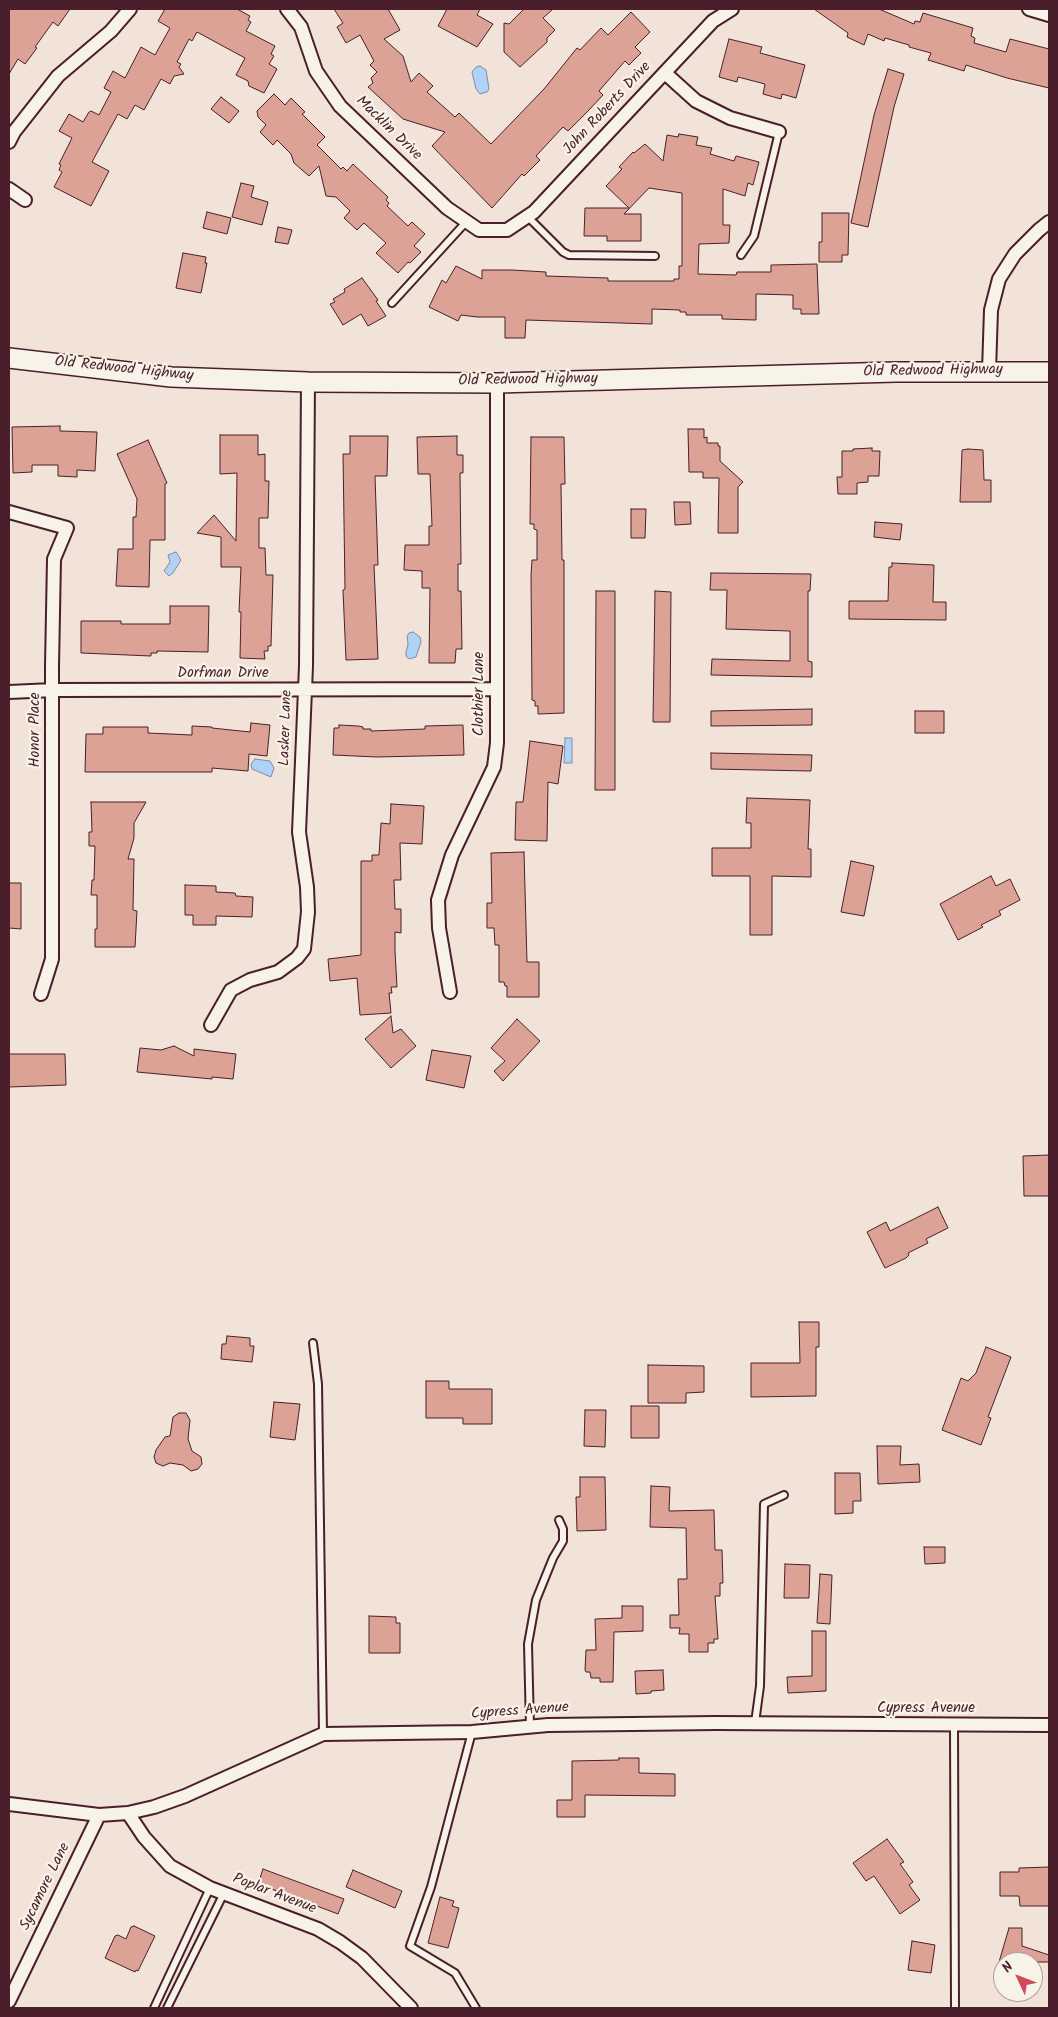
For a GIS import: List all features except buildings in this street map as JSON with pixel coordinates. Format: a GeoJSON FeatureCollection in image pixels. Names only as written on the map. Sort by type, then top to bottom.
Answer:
{"type":"FeatureCollection","features":[{"type":"Feature","properties":{"kind":"main road","name":"Old Redwood Highway"},"geometry":{"type":"LineString","coordinates":[[9,358],[171,377],[308,382],[497,383],[822,374],[989,371],[1049,372]]}},
{"type":"Feature","properties":{"kind":"street"},"geometry":{"type":"LineString","coordinates":[[9,142],[14,132],[58,76],[111,31],[130,9]]}},
{"type":"Feature","properties":{"kind":"street","name":"Macklin Drive"},"geometry":{"type":"LineString","coordinates":[[287,9],[301,27],[316,71],[340,106],[447,208],[479,230],[507,230]]}},
{"type":"Feature","properties":{"kind":"street","name":"John Roberts Drive"},"geometry":{"type":"LineString","coordinates":[[507,230],[540,205],[713,21],[732,9]]}},
{"type":"Feature","properties":{"kind":"street"},"geometry":{"type":"LineString","coordinates":[[1029,9],[1049,15]]}},
{"type":"Feature","properties":{"kind":"street"},"geometry":{"type":"LineString","coordinates":[[665,73],[696,101],[730,118],[779,132]]}},
{"type":"Feature","properties":{"kind":"street"},"geometry":{"type":"LineString","coordinates":[[9,189],[25,200]]}},
{"type":"Feature","properties":{"kind":"street"},"geometry":{"type":"LineString","coordinates":[[989,371],[991,310],[999,279],[1015,254],[1049,222]]}},
{"type":"Feature","properties":{"kind":"street","name":"Lasker Lane"},"geometry":{"type":"LineString","coordinates":[[211,1025],[231,990],[250,980],[278,972],[297,958],[304,949],[308,912],[307,887],[299,832],[305,690],[308,382]]}},
{"type":"Feature","properties":{"kind":"street","name":"Clothier Lane"},"geometry":{"type":"LineString","coordinates":[[450,992],[439,928],[438,900],[452,855],[494,767],[496,743],[497,383]]}},
{"type":"Feature","properties":{"kind":"street","name":"Honor Place"},"geometry":{"type":"LineString","coordinates":[[9,512],[66,528],[54,559],[52,959],[41,994]]}},
{"type":"Feature","properties":{"kind":"street","name":"Dorfman Drive"},"geometry":{"type":"LineString","coordinates":[[9,692],[53,690],[497,689]]}},
{"type":"Feature","properties":{"kind":"street","name":"Cypress Avenue"},"geometry":{"type":"LineString","coordinates":[[9,1804],[98,1814],[128,1813],[154,1807],[185,1796],[323,1734],[472,1732],[530,1727],[755,1723],[954,1726],[1049,1725]]}},
{"type":"Feature","properties":{"kind":"street","name":"Poplar Avenue"},"geometry":{"type":"LineString","coordinates":[[128,1813],[144,1837],[170,1866],[210,1888],[318,1929],[340,1942],[368,1963],[411,2008]]}},
{"type":"Feature","properties":{"kind":"street","name":"Sycamore Lane"},"geometry":{"type":"LineString","coordinates":[[9,2001],[98,1814]]}},
{"type":"Feature","properties":{"kind":"lane"},"geometry":{"type":"LineString","coordinates":[[741,254],[754,236],[779,132]]}},
{"type":"Feature","properties":{"kind":"lane"},"geometry":{"type":"LineString","coordinates":[[527,216],[560,250],[569,255],[655,256]]}},
{"type":"Feature","properties":{"kind":"lane"},"geometry":{"type":"LineString","coordinates":[[392,303],[467,221]]}},
{"type":"Feature","properties":{"kind":"lane"},"geometry":{"type":"LineString","coordinates":[[313,1343],[318,1384],[323,1734]]}},
{"type":"Feature","properties":{"kind":"lane"},"geometry":{"type":"LineString","coordinates":[[755,1723],[760,1686],[764,1504],[784,1495]]}},
{"type":"Feature","properties":{"kind":"lane"},"geometry":{"type":"LineString","coordinates":[[530,1727],[528,1644],[536,1600],[553,1558],[563,1541],[563,1529],[559,1520]]}},
{"type":"Feature","properties":{"kind":"lane"},"geometry":{"type":"LineString","coordinates":[[954,1726],[955,2008]]}},
{"type":"Feature","properties":{"kind":"lane"},"geometry":{"type":"LineString","coordinates":[[472,1732],[431,1887],[410,1946],[455,1973],[476,2008]]}},
{"type":"Feature","properties":{"kind":"lane"},"geometry":{"type":"LineString","coordinates":[[154,2008],[210,1888]]}},
{"type":"Feature","properties":{"kind":"lane"},"geometry":{"type":"LineString","coordinates":[[167,2008],[224,1893]]}},
{"type":"Feature","properties":{"kind":"water"},"geometry":{"type":"Polygon","coordinates":[[[480,66],[486,70],[489,89],[487,92],[480,94],[476,89],[472,72],[476,67],[480,66]]]}},
{"type":"Feature","properties":{"kind":"water"},"geometry":{"type":"Polygon","coordinates":[[[176,552],[181,560],[169,576],[164,571],[170,562],[168,555],[176,552]]]}},
{"type":"Feature","properties":{"kind":"water"},"geometry":{"type":"Polygon","coordinates":[[[413,632],[420,637],[421,642],[416,657],[409,659],[406,656],[407,636],[413,632]]]}},
{"type":"Feature","properties":{"kind":"water"},"geometry":{"type":"Polygon","coordinates":[[[565,738],[572,738],[572,763],[564,763],[565,738]]]}},
{"type":"Feature","properties":{"kind":"water"},"geometry":{"type":"Polygon","coordinates":[[[255,759],[270,761],[274,768],[271,777],[252,769],[251,764],[255,759]]]}}]}
